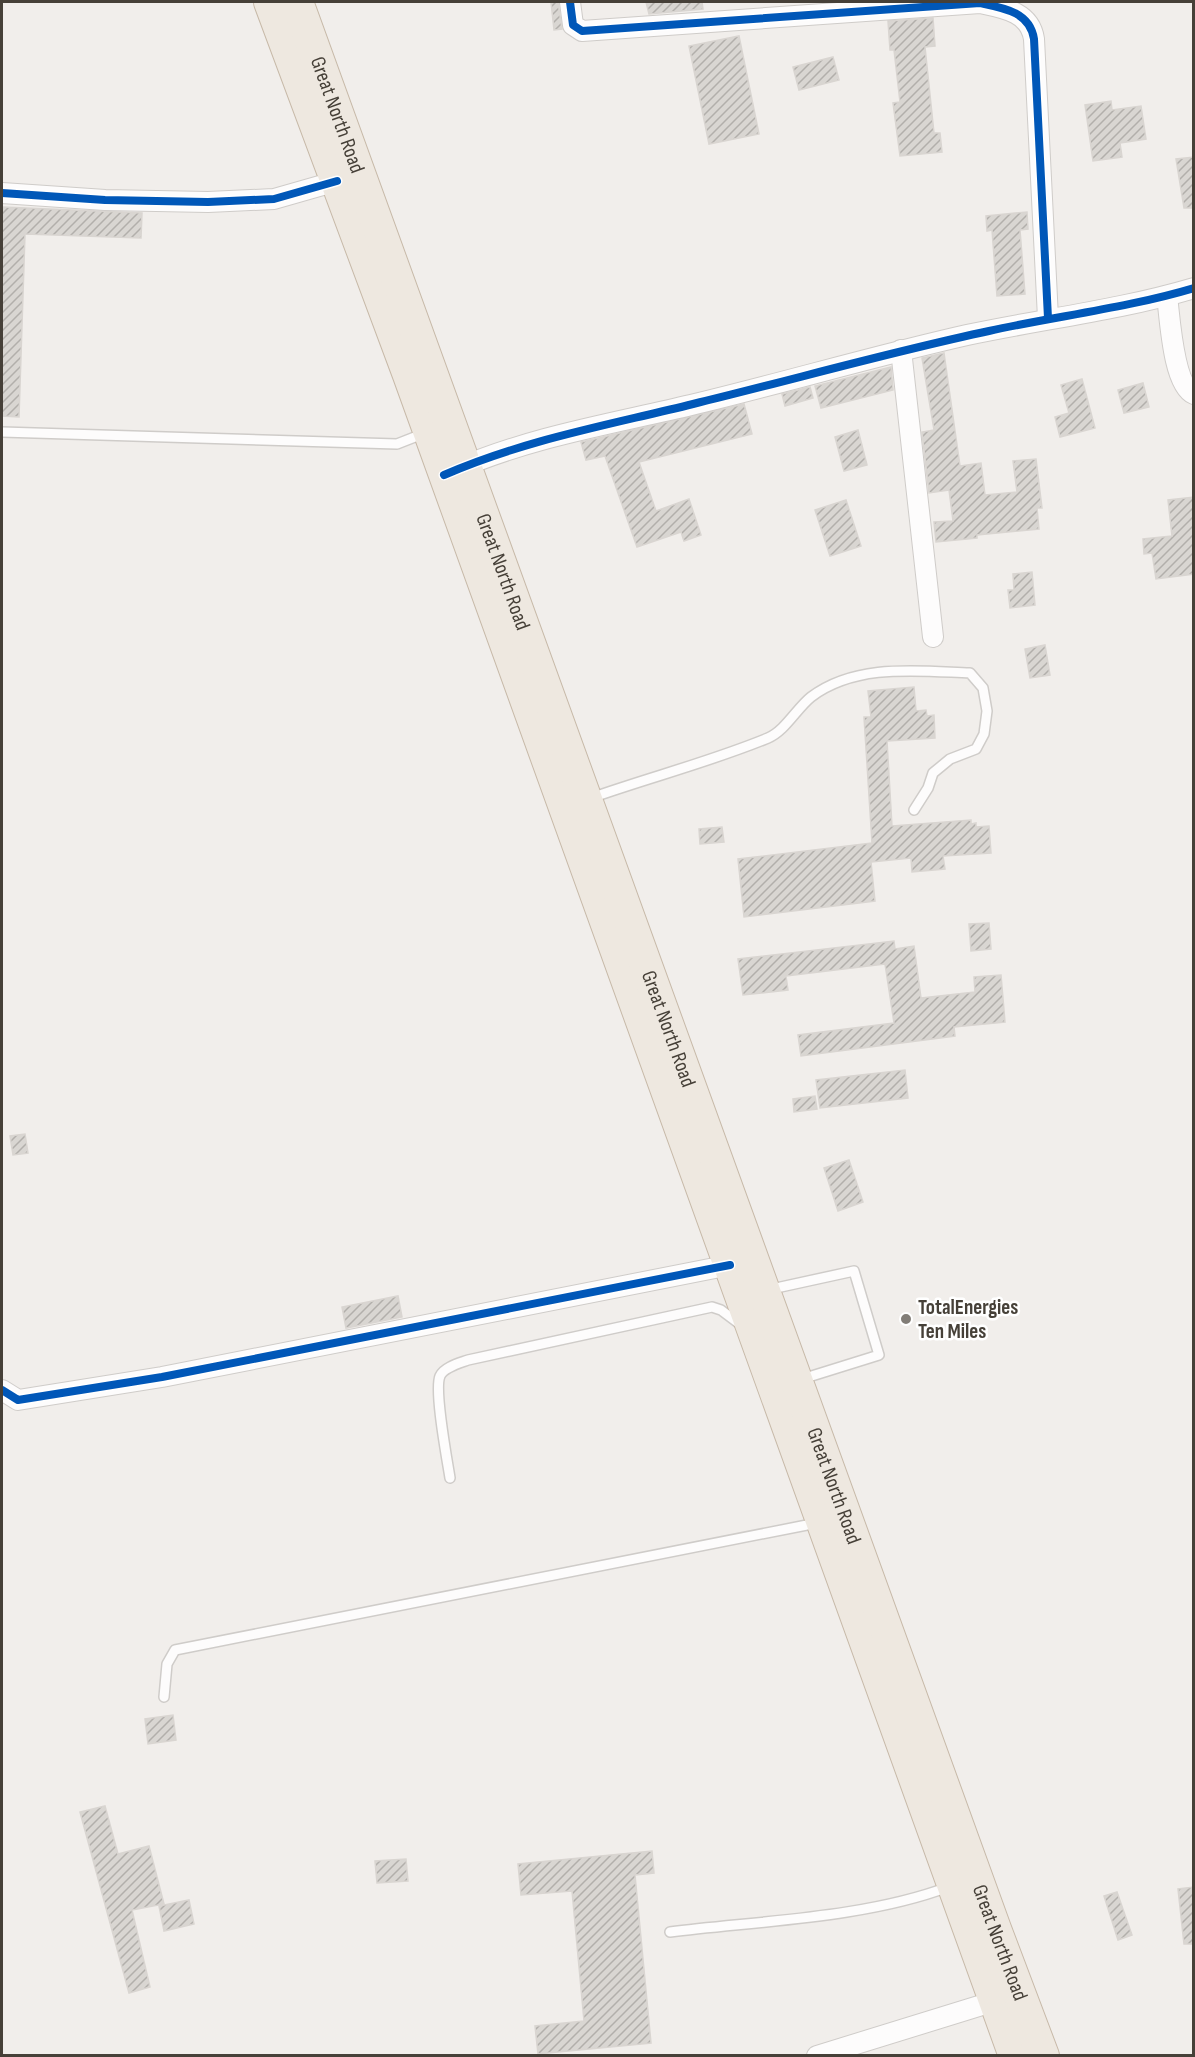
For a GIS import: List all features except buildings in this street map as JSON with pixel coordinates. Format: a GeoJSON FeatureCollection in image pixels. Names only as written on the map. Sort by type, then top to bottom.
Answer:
{"type":"FeatureCollection","features":[{"type":"Feature","properties":{"kind":"highway","name":"Great North Road"},"geometry":{"type":"LineString","coordinates":[[270,2],[337,181],[439,427]]}},
{"type":"Feature","properties":{"kind":"highway","name":"Great North Road"},"geometry":{"type":"LineString","coordinates":[[297,2],[439,427],[586,800],[784,1383],[1043,2055]]}},
{"type":"Feature","properties":{"kind":"highway","name":"Great North Road"},"geometry":{"type":"LineString","coordinates":[[455,470],[730,1265],[753,1295],[756,1339],[784,1383],[822,1522],[1015,2055]]}},
{"type":"Feature","properties":{"kind":"street"},"geometry":{"type":"LineString","coordinates":[[570,2],[573,25],[582,31],[980,3],[1025,18],[1032,27],[1034,39],[1048,318]]}},
{"type":"Feature","properties":{"kind":"street"},"geometry":{"type":"LineString","coordinates":[[2,192],[105,200],[208,202],[274,199],[337,181]]}},
{"type":"Feature","properties":{"kind":"street"},"geometry":{"type":"LineString","coordinates":[[455,470],[547,438],[693,404],[901,350],[1048,318],[1167,296],[1194,288]]}},
{"type":"Feature","properties":{"kind":"street"},"geometry":{"type":"LineString","coordinates":[[1167,296],[1180,378],[1189,392],[1194,394]]}},
{"type":"Feature","properties":{"kind":"street"},"geometry":{"type":"LineString","coordinates":[[901,350],[933,637]]}},
{"type":"Feature","properties":{"kind":"street"},"geometry":{"type":"LineString","coordinates":[[2,1390],[18,1400],[162,1377],[730,1265]]}},
{"type":"Feature","properties":{"kind":"street"},"geometry":{"type":"LineString","coordinates":[[817,2055],[995,2001]]}},
{"type":"Feature","properties":{"kind":"lane"},"geometry":{"type":"LineString","coordinates":[[2,432],[397,444],[439,427]]}},
{"type":"Feature","properties":{"kind":"lane"},"geometry":{"type":"LineString","coordinates":[[586,800],[652,776],[704,763],[772,736],[810,698],[831,684],[889,670],[970,672],[984,688],[987,711],[984,734],[976,748],[950,759],[933,773],[928,788],[914,810]]}},
{"type":"Feature","properties":{"kind":"lane"},"geometry":{"type":"LineString","coordinates":[[753,1295],[854,1271],[879,1355],[784,1383]]}},
{"type":"Feature","properties":{"kind":"lane"},"geometry":{"type":"LineString","coordinates":[[450,1478],[439,1394],[440,1376],[447,1368],[468,1360],[712,1307],[722,1310],[756,1339]]}},
{"type":"Feature","properties":{"kind":"lane"},"geometry":{"type":"LineString","coordinates":[[164,1697],[167,1664],[175,1650],[822,1522]]}},
{"type":"Feature","properties":{"kind":"lane"},"geometry":{"type":"LineString","coordinates":[[670,1932],[867,1908],[928,1895],[953,1886]]}},
{"type":"Feature","properties":{"kind":"cycle path"},"geometry":{"type":"LineString","coordinates":[[570,2],[573,25],[582,31],[980,3],[1007,9],[1021,17],[1032,30],[1034,39],[1048,318]]}},
{"type":"Feature","properties":{"kind":"cycle path"},"geometry":{"type":"LineString","coordinates":[[2,193],[105,200],[208,202],[274,199],[337,181]]}},
{"type":"Feature","properties":{"kind":"cycle path"},"geometry":{"type":"LineString","coordinates":[[444,475],[505,452],[567,434],[952,339],[1143,301],[1194,288]]}},
{"type":"Feature","properties":{"kind":"cycle path"},"geometry":{"type":"LineString","coordinates":[[2,1390],[18,1400],[162,1377],[730,1265]]}},
{"type":"Feature","properties":{"kind":"place","name":"TotalEnergies Ten Miles"},"geometry":{"type":"Point","coordinates":[906,1319]}}]}
